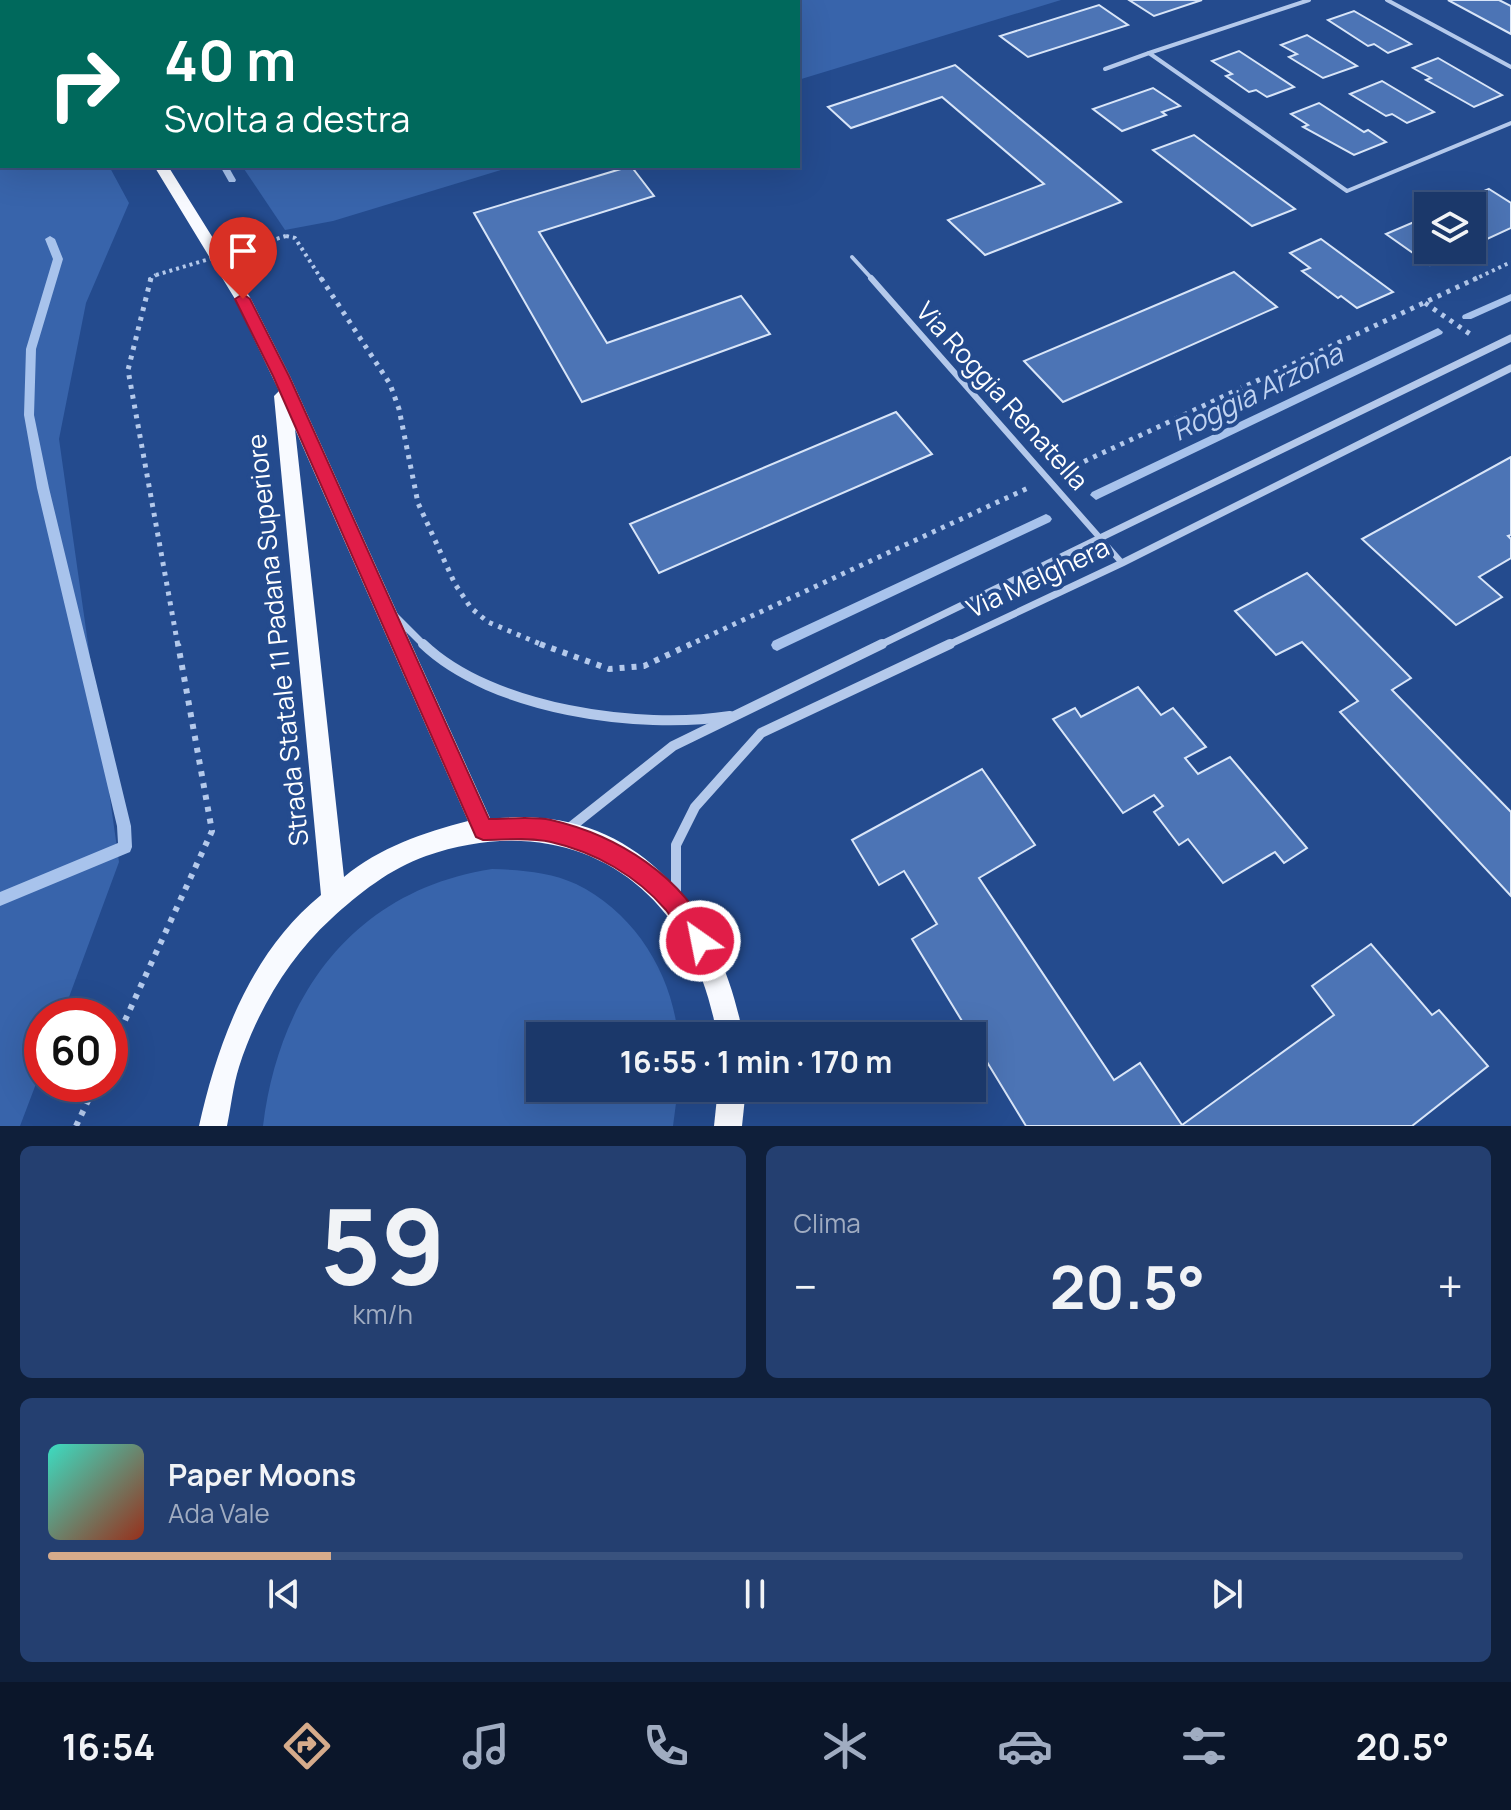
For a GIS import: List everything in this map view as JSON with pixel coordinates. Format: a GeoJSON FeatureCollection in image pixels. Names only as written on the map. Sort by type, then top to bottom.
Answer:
{"type":"FeatureCollection","features":[{"type":"Feature","properties":{"kind":"main road","name":"Strada Statale 11 Padana Superiore"},"geometry":{"type":"LineString","coordinates":[[162,168],[243,299],[281,376],[483,829]]}},
{"type":"Feature","properties":{"kind":"main road","name":"Strada Statale 11 Padana Superiore"},"geometry":{"type":"LineString","coordinates":[[281,376],[334,898]]}},
{"type":"Feature","properties":{"kind":"main road"},"geometry":{"type":"LineString","coordinates":[[213,1126],[229,1056],[256,996],[284,952],[334,898],[361,878],[406,851],[483,829],[527,828],[563,833],[619,856],[649,878],[676,905],[710,962],[719,984],[727,1022]]}},
{"type":"Feature","properties":{"kind":"main road"},"geometry":{"type":"LineString","coordinates":[[728,1126],[731,1102]]}},
{"type":"Feature","properties":{"kind":"street","name":"Via Melghera"},"geometry":{"type":"LineString","coordinates":[[563,833],[673,746],[1511,338]]}},
{"type":"Feature","properties":{"kind":"street","name":"Via Melghera"},"geometry":{"type":"LineString","coordinates":[[676,905],[676,845],[695,807],[761,733],[1122,563],[1511,368]]}},
{"type":"Feature","properties":{"kind":"street","name":"Via Melghera"},"geometry":{"type":"LineString","coordinates":[[385,606],[447,665],[507,694],[550,705],[681,723],[713,720],[750,711]]}},
{"type":"Feature","properties":{"kind":"lane"},"geometry":{"type":"LineString","coordinates":[[1105,69],[1309,0]]}},
{"type":"Feature","properties":{"kind":"lane"},"geometry":{"type":"LineString","coordinates":[[1387,0],[1511,67]]}},
{"type":"Feature","properties":{"kind":"lane"},"geometry":{"type":"LineString","coordinates":[[1149,53],[1347,191],[1511,123]]}},
{"type":"Feature","properties":{"kind":"lane","name":"Via Roggia Renatella"},"geometry":{"type":"LineString","coordinates":[[852,257],[1122,563]]}},
{"type":"Feature","properties":{"kind":"path"},"geometry":{"type":"LineString","coordinates":[[128,1014],[212,831],[128,370],[149,279],[156,275],[286,236],[295,238],[390,384],[399,409],[418,503],[455,584],[471,608],[488,622],[508,632],[609,669],[644,666],[1511,262]]}},
{"type":"Feature","properties":{"kind":"path"},"geometry":{"type":"LineString","coordinates":[[76,1126],[87,1102]]}},
{"type":"Feature","properties":{"kind":"shaded area"},"geometry":{"type":"Polygon","coordinates":[[[800,0],[1061,0],[800,79],[800,0]]]}},
{"type":"Feature","properties":{"kind":"shaded area"},"geometry":{"type":"Polygon","coordinates":[[[0,168],[110,168],[129,203],[86,303],[59,439],[119,862],[69,998],[24,998],[24,1102],[29,1102],[20,1126],[0,1126],[0,168]]]}},
{"type":"Feature","properties":{"kind":"shaded area"},"geometry":{"type":"Polygon","coordinates":[[[243,168],[507,168],[333,221],[285,230],[243,168]]]}},
{"type":"Feature","properties":{"kind":"shaded area"},"geometry":{"type":"Polygon","coordinates":[[[492,869],[556,877],[597,896],[632,928],[658,968],[668,990],[676,1022],[526,1022],[526,1102],[676,1102],[673,1126],[263,1126],[272,1078],[286,1033],[306,992],[332,956],[364,925],[401,899],[443,881],[492,869]]]}},
{"type":"Feature","properties":{"kind":"building"},"geometry":{"type":"Polygon","coordinates":[[[1129,0],[1202,0],[1154,16],[1129,0]]]}},
{"type":"Feature","properties":{"kind":"building"},"geometry":{"type":"Polygon","coordinates":[[[1448,0],[1499,0],[1511,6],[1511,34],[1448,0]]]}},
{"type":"Feature","properties":{"kind":"building"},"geometry":{"type":"Polygon","coordinates":[[[1099,5],[1128,25],[1028,57],[1000,36],[1099,5]]]}},
{"type":"Feature","properties":{"kind":"building"},"geometry":{"type":"Polygon","coordinates":[[[1354,11],[1411,44],[1388,53],[1374,44],[1368,46],[1328,20],[1354,11]]]}},
{"type":"Feature","properties":{"kind":"building"},"geometry":{"type":"Polygon","coordinates":[[[1307,35],[1357,66],[1323,78],[1289,57],[1297,54],[1281,45],[1307,35]]]}},
{"type":"Feature","properties":{"kind":"building"},"geometry":{"type":"Polygon","coordinates":[[[1239,51],[1294,87],[1267,97],[1256,90],[1249,92],[1226,76],[1232,74],[1212,61],[1239,51]]]}},
{"type":"Feature","properties":{"kind":"building"},"geometry":{"type":"Polygon","coordinates":[[[1438,58],[1502,95],[1474,107],[1426,80],[1431,78],[1413,68],[1438,58]]]}},
{"type":"Feature","properties":{"kind":"building"},"geometry":{"type":"Polygon","coordinates":[[[955,65],[1121,202],[985,255],[948,220],[1044,184],[942,97],[851,128],[828,107],[955,65]]]}},
{"type":"Feature","properties":{"kind":"building"},"geometry":{"type":"Polygon","coordinates":[[[1382,81],[1434,112],[1407,123],[1392,114],[1386,116],[1350,94],[1382,81]]]}},
{"type":"Feature","properties":{"kind":"building"},"geometry":{"type":"Polygon","coordinates":[[[1153,88],[1180,106],[1162,112],[1166,115],[1122,131],[1093,109],[1153,88]]]}},
{"type":"Feature","properties":{"kind":"building"},"geometry":{"type":"Polygon","coordinates":[[[1319,103],[1364,132],[1368,130],[1386,142],[1354,155],[1303,127],[1308,125],[1291,114],[1319,103]]]}},
{"type":"Feature","properties":{"kind":"building"},"geometry":{"type":"Polygon","coordinates":[[[1194,135],[1295,209],[1252,226],[1153,150],[1194,135]]]}},
{"type":"Feature","properties":{"kind":"building"},"geometry":{"type":"Polygon","coordinates":[[[633,168],[654,196],[539,232],[607,343],[741,296],[770,334],[582,402],[474,213],[633,168]]]}},
{"type":"Feature","properties":{"kind":"building"},"geometry":{"type":"Polygon","coordinates":[[[1489,189],[1511,203],[1511,228],[1486,240],[1486,192],[1482,192],[1489,189]]]}},
{"type":"Feature","properties":{"kind":"building"},"geometry":{"type":"Polygon","coordinates":[[[1414,222],[1414,254],[1386,234],[1414,222]]]}},
{"type":"Feature","properties":{"kind":"building"},"geometry":{"type":"Polygon","coordinates":[[[1321,239],[1393,292],[1357,308],[1341,296],[1338,298],[1302,271],[1310,268],[1290,253],[1321,239]]]}},
{"type":"Feature","properties":{"kind":"building"},"geometry":{"type":"Polygon","coordinates":[[[1234,272],[1277,307],[1063,402],[1024,361],[1234,272]]]}},
{"type":"Feature","properties":{"kind":"building"},"geometry":{"type":"Polygon","coordinates":[[[896,412],[932,454],[659,573],[630,524],[896,412]]]}},
{"type":"Feature","properties":{"kind":"building"},"geometry":{"type":"Polygon","coordinates":[[[1511,457],[1511,535],[1508,536],[1511,539],[1511,558],[1479,577],[1502,597],[1456,625],[1362,539],[1511,457]]]}},
{"type":"Feature","properties":{"kind":"building"},"geometry":{"type":"Polygon","coordinates":[[[1307,573],[1411,678],[1392,690],[1511,812],[1511,896],[1340,712],[1358,701],[1302,642],[1276,655],[1235,611],[1307,573]]]}},
{"type":"Feature","properties":{"kind":"building"},"geometry":{"type":"Polygon","coordinates":[[[1138,687],[1161,715],[1173,708],[1206,747],[1185,758],[1198,774],[1230,757],[1307,848],[1284,863],[1275,852],[1223,883],[1188,839],[1179,845],[1154,812],[1163,806],[1154,795],[1123,813],[1053,719],[1075,708],[1081,717],[1138,687]]]}},
{"type":"Feature","properties":{"kind":"building"},"geometry":{"type":"Polygon","coordinates":[[[982,769],[1035,845],[979,878],[1114,1080],[1140,1063],[1182,1125],[1334,1015],[1312,986],[1371,944],[1432,1015],[1439,1010],[1488,1066],[1412,1126],[1026,1126],[986,1060],[986,1022],[963,1022],[912,939],[937,924],[904,871],[879,885],[852,840],[982,769]]]}},
{"type":"Feature","properties":{"kind":"waterway","name":"Roggia Arzona"},"geometry":{"type":"LineString","coordinates":[[225,168],[232,180]]}},
{"type":"Feature","properties":{"kind":"waterway"},"geometry":{"type":"LineString","coordinates":[[0,899],[125,847],[124,826],[43,488],[29,415],[31,349],[58,259],[50,239]]}},
{"type":"Feature","properties":{"kind":"waterway","name":"Roggia Arzona"},"geometry":{"type":"LineString","coordinates":[[1467,317],[1511,297]]}},
{"type":"Feature","properties":{"kind":"waterway","name":"Roggia Arzona"},"geometry":{"type":"LineString","coordinates":[[1096,495],[1438,332]]}},
{"type":"Feature","properties":{"kind":"waterway","name":"Roggia Arzona"},"geometry":{"type":"LineString","coordinates":[[777,645],[1046,519]]}},
{"type":"Feature","properties":{"kind":"route"},"geometry":{"type":"LineString","coordinates":[[243,299],[281,376],[483,829],[549,830],[609,850],[659,886],[689,922],[700,941]]}}]}
